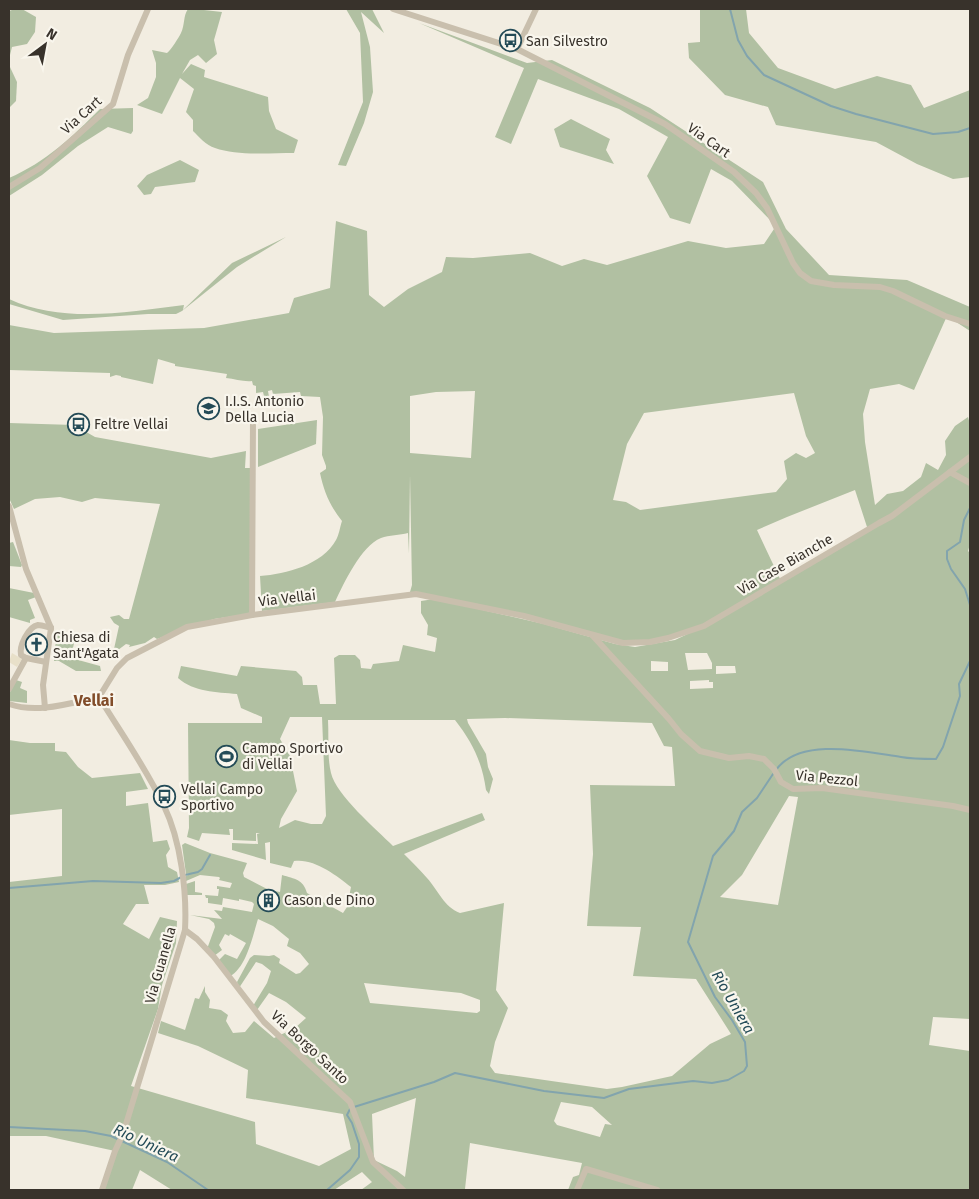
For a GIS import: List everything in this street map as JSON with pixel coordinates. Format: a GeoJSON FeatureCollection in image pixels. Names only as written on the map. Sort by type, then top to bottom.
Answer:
{"type":"FeatureCollection","features":[{"type":"Feature","properties":{"kind":"street","name":"Via Cart"},"geometry":{"type":"LineString","coordinates":[[9,187],[40,168],[113,104],[128,55],[148,9]]}},
{"type":"Feature","properties":{"kind":"street","name":"Via Cart"},"geometry":{"type":"LineString","coordinates":[[393,9],[516,49],[665,124],[734,172],[756,192],[767,208],[793,262],[800,273],[811,281],[834,285],[880,287],[894,291],[945,316],[970,324]]}},
{"type":"Feature","properties":{"kind":"street"},"geometry":{"type":"LineString","coordinates":[[516,49],[536,9]]}},
{"type":"Feature","properties":{"kind":"street"},"geometry":{"type":"LineString","coordinates":[[252,615],[254,418]]}},
{"type":"Feature","properties":{"kind":"street","name":"Via Case Bianche"},"geometry":{"type":"LineString","coordinates":[[593,636],[623,643],[650,642],[704,626],[892,516],[970,457]]}},
{"type":"Feature","properties":{"kind":"street"},"geometry":{"type":"LineString","coordinates":[[950,472],[970,484]]}},
{"type":"Feature","properties":{"kind":"street"},"geometry":{"type":"LineString","coordinates":[[9,506],[26,569],[50,628],[43,685],[45,708]]}},
{"type":"Feature","properties":{"kind":"street","name":"Via Vellai"},"geometry":{"type":"LineString","coordinates":[[99,698],[117,668],[134,653],[187,627],[252,615],[416,594],[524,616],[593,636]]}},
{"type":"Feature","properties":{"kind":"street"},"geometry":{"type":"LineString","coordinates":[[46,662],[26,658],[21,655],[20,650],[28,632],[38,625],[50,628]]}},
{"type":"Feature","properties":{"kind":"street","name":"Via Pezzol"},"geometry":{"type":"LineString","coordinates":[[593,636],[669,719],[680,734],[700,751],[730,758],[749,756],[764,759],[776,772],[781,782],[793,789],[822,788],[970,810]]}},
{"type":"Feature","properties":{"kind":"street"},"geometry":{"type":"LineString","coordinates":[[9,689],[26,658]]}},
{"type":"Feature","properties":{"kind":"street"},"geometry":{"type":"LineString","coordinates":[[9,704],[37,709],[99,698]]}},
{"type":"Feature","properties":{"kind":"street","name":"Via Guanella"},"geometry":{"type":"LineString","coordinates":[[99,698],[165,807],[176,838],[186,914],[185,930],[123,1134],[118,1143],[102,1190]]}},
{"type":"Feature","properties":{"kind":"street","name":"Via Borgo Santo"},"geometry":{"type":"LineString","coordinates":[[185,930],[197,939],[214,957],[264,1022],[351,1104],[373,1162],[403,1190]]}},
{"type":"Feature","properties":{"kind":"street"},"geometry":{"type":"LineString","coordinates":[[577,1190],[586,1169],[657,1190]]}},
{"type":"Feature","properties":{"kind":"green space"},"geometry":{"type":"Polygon","coordinates":[[[22,9],[36,17],[35,32],[27,44],[12,47],[9,59],[9,11],[22,9]]]}},
{"type":"Feature","properties":{"kind":"green space"},"geometry":{"type":"Polygon","coordinates":[[[188,9],[222,12],[214,40],[217,54],[206,63],[198,55],[190,60],[182,74],[191,64],[205,70],[204,77],[268,97],[269,111],[276,129],[298,140],[294,153],[254,154],[224,151],[209,145],[193,131],[193,120],[186,112],[194,89],[180,78],[162,114],[137,105],[148,98],[156,77],[156,63],[152,50],[167,53],[169,51],[181,33],[188,9]]]}},
{"type":"Feature","properties":{"kind":"green space"},"geometry":{"type":"Polygon","coordinates":[[[346,9],[372,9],[384,33],[361,12],[370,47],[373,92],[364,123],[346,166],[338,165],[363,102],[360,33],[346,9]]]}},
{"type":"Feature","properties":{"kind":"green space"},"geometry":{"type":"Polygon","coordinates":[[[700,9],[746,9],[749,33],[778,68],[835,89],[877,76],[911,85],[924,108],[970,90],[970,177],[953,179],[917,164],[876,142],[776,125],[768,107],[725,95],[689,58],[688,43],[700,42],[700,9]]]}},
{"type":"Feature","properties":{"kind":"green space"},"geometry":{"type":"Polygon","coordinates":[[[419,23],[527,63],[552,60],[650,108],[763,182],[786,229],[829,275],[907,280],[970,307],[970,331],[947,316],[914,390],[899,384],[870,389],[863,414],[865,442],[875,505],[887,494],[903,491],[921,477],[926,463],[938,470],[946,455],[945,441],[955,426],[968,417],[970,424],[970,544],[968,551],[970,553],[970,1019],[933,1017],[929,1045],[970,1051],[970,1190],[568,1190],[573,1177],[579,1175],[582,1163],[470,1143],[465,1189],[467,1190],[361,1190],[372,1182],[362,1172],[334,1190],[172,1190],[140,1170],[132,1190],[104,1190],[115,1151],[46,1136],[9,1136],[9,882],[62,876],[62,809],[9,815],[9,740],[30,743],[55,743],[55,751],[66,752],[78,767],[92,778],[140,773],[148,789],[126,792],[126,806],[148,803],[153,842],[167,840],[170,849],[166,855],[168,867],[177,872],[179,882],[165,885],[144,885],[149,904],[136,904],[123,924],[149,939],[160,917],[177,921],[176,943],[162,985],[158,1009],[131,1086],[255,1122],[256,1144],[319,1166],[351,1149],[343,1114],[246,1098],[248,1070],[198,1046],[158,1033],[161,1021],[185,1030],[195,998],[199,999],[205,986],[205,992],[210,1000],[209,1008],[221,1010],[228,1015],[226,1021],[233,1033],[245,1032],[254,1021],[274,1038],[295,1028],[306,1018],[286,1002],[269,993],[257,1010],[253,1006],[267,983],[271,971],[262,964],[256,962],[239,988],[237,982],[250,958],[254,955],[274,955],[280,959],[279,963],[296,974],[300,973],[309,964],[300,953],[287,946],[289,939],[273,926],[258,919],[246,957],[232,975],[229,975],[218,961],[225,954],[237,959],[246,943],[230,934],[229,936],[225,934],[219,945],[222,950],[214,956],[207,949],[215,927],[214,923],[209,919],[190,915],[222,919],[214,910],[222,911],[223,907],[252,912],[254,904],[239,899],[239,901],[223,898],[222,905],[208,903],[208,898],[205,895],[218,896],[219,889],[217,889],[217,886],[230,888],[232,883],[219,880],[219,877],[200,875],[186,881],[186,876],[192,873],[186,874],[182,845],[185,843],[210,853],[247,863],[243,873],[244,877],[269,890],[280,892],[282,875],[295,879],[301,882],[307,893],[343,913],[347,907],[351,887],[324,868],[309,862],[294,861],[291,868],[270,863],[270,842],[265,843],[266,860],[232,850],[232,843],[258,844],[257,834],[260,833],[256,833],[256,841],[233,840],[233,829],[229,829],[230,835],[202,833],[199,841],[187,837],[189,828],[188,723],[262,723],[262,717],[241,708],[237,694],[198,689],[184,683],[178,678],[181,666],[237,676],[241,666],[296,671],[302,677],[303,685],[317,685],[320,704],[336,704],[334,658],[339,655],[355,655],[360,660],[361,668],[371,669],[373,664],[399,661],[403,645],[435,652],[437,638],[427,635],[428,625],[421,613],[421,601],[434,599],[544,624],[615,644],[635,647],[675,640],[698,629],[668,638],[623,643],[546,621],[410,592],[412,585],[410,475],[409,554],[408,533],[381,538],[374,542],[360,557],[335,602],[262,611],[260,576],[303,567],[322,556],[336,540],[342,521],[328,498],[320,473],[326,469],[326,466],[322,455],[323,417],[320,397],[301,396],[300,392],[273,394],[272,390],[268,391],[269,397],[264,396],[263,392],[256,393],[256,386],[253,385],[252,381],[226,378],[227,374],[175,366],[175,364],[158,359],[153,384],[116,375],[110,377],[110,373],[9,370],[9,325],[54,333],[204,328],[289,313],[294,298],[330,288],[336,221],[367,231],[369,295],[384,307],[408,289],[442,272],[446,257],[473,258],[530,253],[562,266],[584,259],[607,265],[688,241],[726,248],[764,244],[776,226],[732,181],[711,169],[690,224],[670,218],[647,176],[668,137],[619,109],[538,79],[511,144],[495,137],[524,68],[419,23]],[[475,391],[436,392],[410,396],[410,453],[471,458],[475,391]],[[794,393],[644,413],[627,444],[613,500],[626,502],[640,510],[776,492],[787,479],[784,461],[796,453],[806,458],[815,453],[806,436],[794,393]],[[855,490],[757,530],[781,581],[868,530],[855,490]],[[685,653],[688,670],[712,669],[712,663],[707,653],[685,653]],[[651,661],[651,671],[668,671],[668,662],[651,661]],[[716,666],[716,674],[736,673],[735,666],[716,666]],[[709,680],[690,681],[690,689],[713,688],[713,682],[709,682],[709,680]],[[290,717],[280,739],[290,756],[297,791],[281,819],[279,828],[295,820],[311,824],[322,824],[326,816],[322,717],[290,717]],[[505,718],[467,719],[486,754],[488,767],[493,779],[489,794],[486,790],[482,770],[475,752],[455,720],[328,720],[329,760],[334,782],[340,791],[393,846],[482,813],[485,820],[404,854],[427,878],[445,902],[460,913],[504,903],[496,990],[508,1008],[495,1042],[490,1066],[495,1073],[607,1089],[672,1076],[710,1044],[731,1034],[696,979],[633,976],[641,927],[587,926],[593,854],[590,785],[675,786],[672,747],[664,746],[652,723],[505,718]],[[789,796],[742,875],[720,897],[778,905],[798,797],[789,796]],[[364,983],[370,1003],[477,1013],[480,1011],[480,1000],[461,993],[364,983]],[[416,1098],[372,1114],[374,1160],[405,1177],[416,1098]],[[561,1102],[554,1121],[557,1125],[600,1137],[605,1124],[612,1125],[592,1107],[561,1102]]]}},
{"type":"Feature","properties":{"kind":"green space"},"geometry":{"type":"Polygon","coordinates":[[[9,65],[17,82],[16,101],[9,108],[9,65]]]}},
{"type":"Feature","properties":{"kind":"green space"},"geometry":{"type":"Polygon","coordinates":[[[133,108],[133,131],[131,134],[108,127],[78,146],[42,175],[9,196],[9,178],[47,157],[100,109],[133,108]]]}},
{"type":"Feature","properties":{"kind":"green space"},"geometry":{"type":"Polygon","coordinates":[[[571,119],[610,139],[606,150],[614,164],[560,147],[554,129],[571,119]]]}},
{"type":"Feature","properties":{"kind":"green space"},"geometry":{"type":"Polygon","coordinates":[[[180,160],[199,170],[195,182],[155,187],[151,194],[144,195],[137,186],[147,175],[180,160]]]}},
{"type":"Feature","properties":{"kind":"green space"},"geometry":{"type":"Polygon","coordinates":[[[286,237],[237,267],[182,311],[176,314],[63,320],[9,304],[9,299],[30,307],[73,314],[118,313],[184,305],[183,310],[232,263],[286,237]]]}},
{"type":"Feature","properties":{"kind":"green space"},"geometry":{"type":"Polygon","coordinates":[[[317,420],[316,444],[258,467],[258,429],[317,420]]]}},
{"type":"Feature","properties":{"kind":"green space"},"geometry":{"type":"Polygon","coordinates":[[[9,423],[74,425],[95,437],[211,458],[246,451],[245,468],[250,468],[250,611],[248,614],[214,619],[157,639],[154,637],[145,643],[129,647],[130,645],[126,644],[118,650],[114,649],[119,626],[110,617],[119,615],[124,619],[129,619],[160,504],[95,498],[82,502],[60,497],[35,499],[14,509],[9,498],[9,423]]]}},
{"type":"Feature","properties":{"kind":"green space"},"geometry":{"type":"Polygon","coordinates":[[[13,542],[22,565],[21,567],[9,566],[9,543],[13,542]]]}},
{"type":"Feature","properties":{"kind":"green space"},"geometry":{"type":"Polygon","coordinates":[[[9,588],[34,593],[36,597],[28,600],[35,618],[30,620],[30,623],[9,617],[9,588]]]}},
{"type":"Feature","properties":{"kind":"green space"},"geometry":{"type":"Polygon","coordinates":[[[57,635],[76,636],[71,655],[55,648],[57,635]]]}},
{"type":"Feature","properties":{"kind":"green space"},"geometry":{"type":"Polygon","coordinates":[[[55,651],[71,658],[100,666],[101,671],[76,671],[59,661],[54,661],[55,651]]]}},
{"type":"Feature","properties":{"kind":"green space"},"geometry":{"type":"Polygon","coordinates":[[[16,680],[22,682],[20,688],[27,691],[27,703],[9,701],[9,694],[16,680]]]}},
{"type":"Feature","properties":{"kind":"green space"},"geometry":{"type":"Polygon","coordinates":[[[195,881],[195,892],[202,893],[202,895],[187,895],[186,884],[195,881]]]}},
{"type":"Feature","properties":{"kind":"shaded area"},"geometry":{"type":"Polygon","coordinates":[[[12,653],[22,659],[17,667],[9,662],[12,653]]]}},
{"type":"Feature","properties":{"kind":"waterway"},"geometry":{"type":"LineString","coordinates":[[730,9],[738,40],[747,56],[764,75],[831,106],[933,134],[958,132],[970,128]]}},
{"type":"Feature","properties":{"kind":"waterway","name":"Rio Uniera"},"geometry":{"type":"LineString","coordinates":[[970,508],[964,520],[960,542],[947,551],[947,559],[951,569],[965,589],[970,605]]}},
{"type":"Feature","properties":{"kind":"waterway","name":"Rio Uniera"},"geometry":{"type":"LineString","coordinates":[[776,770],[787,759],[801,753],[817,750],[852,750],[909,758],[936,759],[943,747],[960,696],[959,684],[970,661]]}},
{"type":"Feature","properties":{"kind":"waterway","name":"Rio Uniera"},"geometry":{"type":"LineString","coordinates":[[354,1107],[434,1082],[455,1073],[544,1091],[604,1098],[629,1089],[693,1081],[712,1083],[728,1080],[744,1071],[747,1066],[745,1042],[715,997],[688,942],[713,856],[734,831],[742,812],[757,798],[773,774]]}},
{"type":"Feature","properties":{"kind":"waterway"},"geometry":{"type":"LineString","coordinates":[[9,888],[93,881],[161,883],[174,881],[185,875],[198,872],[202,869],[210,855]]}},
{"type":"Feature","properties":{"kind":"waterway","name":"Rio Uniera"},"geometry":{"type":"LineString","coordinates":[[327,1190],[350,1170],[359,1157],[359,1144],[352,1123],[347,1115],[350,1109]]}},
{"type":"Feature","properties":{"kind":"waterway","name":"Rio Uniera"},"geometry":{"type":"LineString","coordinates":[[9,1127],[85,1131],[111,1136],[167,1162],[208,1190]]}},
{"type":"Feature","properties":{"kind":"place","name":"San Silvestro"},"geometry":{"type":"Point","coordinates":[510,41]}},
{"type":"Feature","properties":{"kind":"place","name":"I.I.S. Antonio Della Lucia"},"geometry":{"type":"Point","coordinates":[209,409]}},
{"type":"Feature","properties":{"kind":"place","name":"Feltre Vellai"},"geometry":{"type":"Point","coordinates":[78,424]}},
{"type":"Feature","properties":{"kind":"place","name":"Chiesa di Sant'Agata"},"geometry":{"type":"Point","coordinates":[37,645]}},
{"type":"Feature","properties":{"kind":"place","name":"Campo Sportivo di Vellai"},"geometry":{"type":"Point","coordinates":[226,756]}},
{"type":"Feature","properties":{"kind":"place","name":"Vellai Campo Sportivo"},"geometry":{"type":"Point","coordinates":[165,797]}},
{"type":"Feature","properties":{"kind":"place","name":"Cason de Dino"},"geometry":{"type":"Point","coordinates":[268,900]}},
{"type":"Feature","properties":{"kind":"district","name":"Vellai"},"geometry":{"type":"Point","coordinates":[94,700]}}]}
